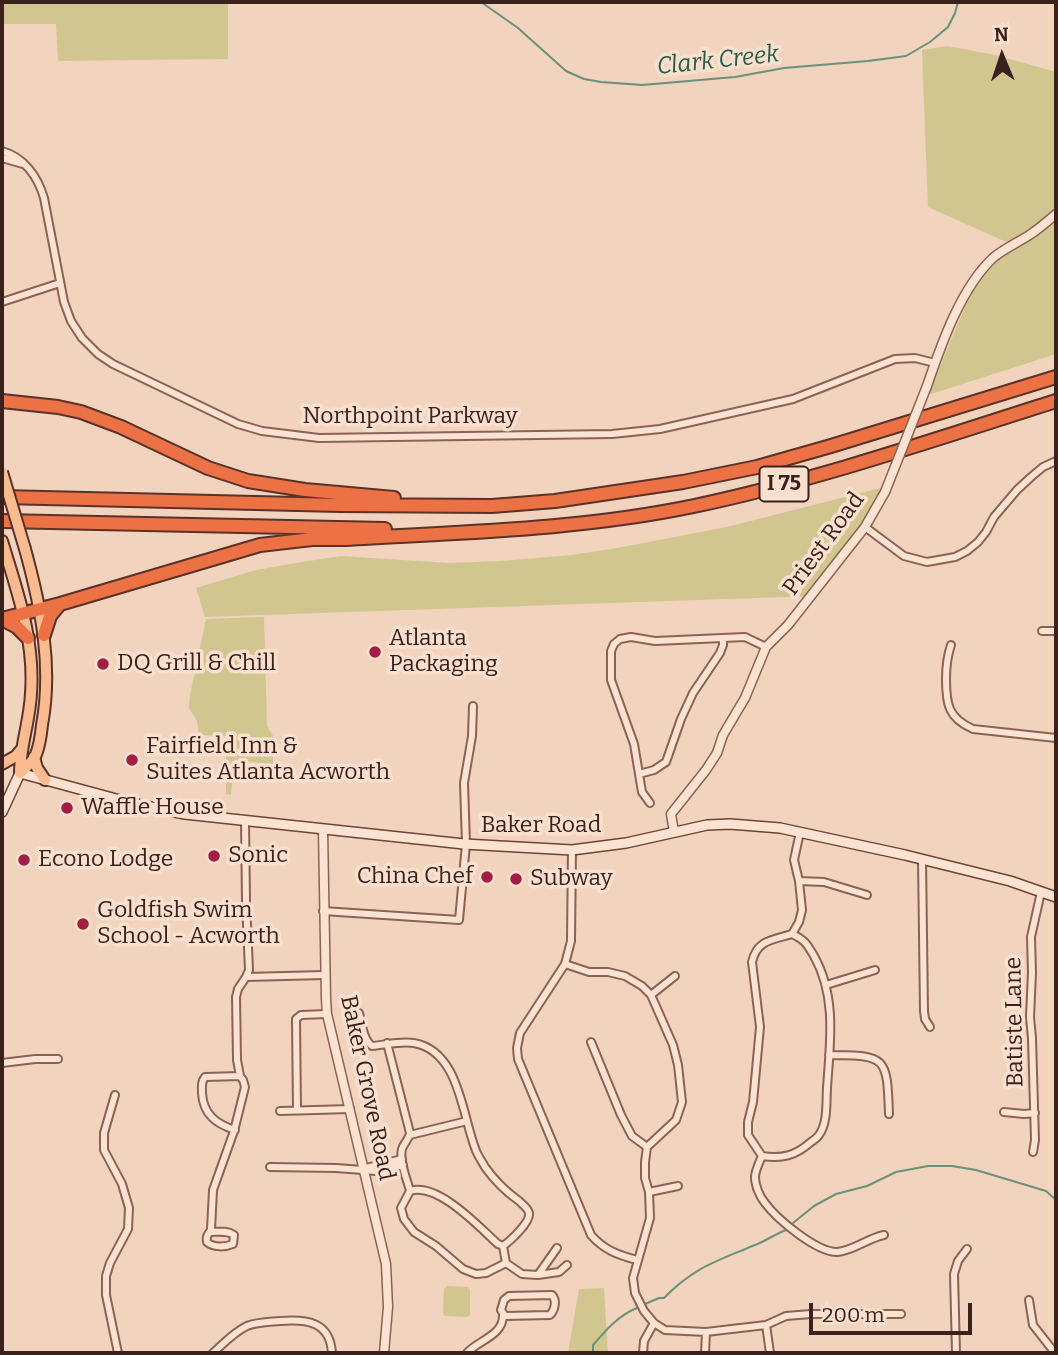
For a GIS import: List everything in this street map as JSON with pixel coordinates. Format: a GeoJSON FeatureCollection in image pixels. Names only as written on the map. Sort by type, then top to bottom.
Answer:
{"type":"FeatureCollection","features":[{"type":"Feature","properties":{"kind":"highway","name":"I 75"},"geometry":{"type":"LineString","coordinates":[[2,497],[340,505],[492,506],[555,501],[634,491],[757,467],[1056,377]]}},
{"type":"Feature","properties":{"kind":"highway","name":"I 75"},"geometry":{"type":"LineString","coordinates":[[2,521],[504,530],[605,520],[693,506],[831,472],[1056,401]]}},
{"type":"Feature","properties":{"kind":"highway"},"geometry":{"type":"LineString","coordinates":[[4,402],[36,404],[81,412],[121,427],[208,468],[262,484],[349,495],[492,506]]}},
{"type":"Feature","properties":{"kind":"highway"},"geometry":{"type":"LineString","coordinates":[[2,619],[270,544],[312,539],[504,530]]}},
{"type":"Feature","properties":{"kind":"highway"},"geometry":{"type":"LineString","coordinates":[[44,635],[50,616],[60,604]]}},
{"type":"Feature","properties":{"kind":"highway"},"geometry":{"type":"LineString","coordinates":[[2,619],[17,627],[28,638]]}},
{"type":"Feature","properties":{"kind":"main road"},"geometry":{"type":"LineString","coordinates":[[2,472],[40,608],[47,667],[40,738],[34,757],[20,773],[2,811]]}},
{"type":"Feature","properties":{"kind":"main road"},"geometry":{"type":"LineString","coordinates":[[3,545],[23,614],[31,658],[31,694],[21,750],[20,773]]}},
{"type":"Feature","properties":{"kind":"main road"},"geometry":{"type":"LineString","coordinates":[[2,764],[21,750]]}},
{"type":"Feature","properties":{"kind":"main road"},"geometry":{"type":"LineString","coordinates":[[34,757],[45,780]]}},
{"type":"Feature","properties":{"kind":"main road"},"geometry":{"type":"LineString","coordinates":[[2,771],[20,773]]}},
{"type":"Feature","properties":{"kind":"main road","name":"Baker Road"},"geometry":{"type":"LineString","coordinates":[[20,773],[184,814],[466,845],[572,850],[626,843],[708,825],[780,828],[1012,881],[1056,897]]}},
{"type":"Feature","properties":{"kind":"street","name":"Northpoint Parkway"},"geometry":{"type":"LineString","coordinates":[[2,151],[15,156],[37,180],[44,198],[67,310],[76,330],[90,347],[113,365],[238,424],[262,431],[319,438],[641,432],[793,399],[895,359],[915,358],[935,363]]}},
{"type":"Feature","properties":{"kind":"street"},"geometry":{"type":"LineString","coordinates":[[2,158],[24,165]]}},
{"type":"Feature","properties":{"kind":"street","name":"Priest Road"},"geometry":{"type":"LineString","coordinates":[[674,832],[671,814],[717,753],[723,735],[745,698],[766,647],[788,625],[865,527],[885,492],[960,306],[983,269],[1001,252],[1056,214]]}},
{"type":"Feature","properties":{"kind":"street"},"geometry":{"type":"LineString","coordinates":[[2,302],[60,283]]}},
{"type":"Feature","properties":{"kind":"street"},"geometry":{"type":"LineString","coordinates":[[865,527],[904,556],[928,562],[955,557],[978,542],[994,517],[1017,490],[1043,467],[1056,461]]}},
{"type":"Feature","properties":{"kind":"street"},"geometry":{"type":"LineString","coordinates":[[1042,631],[1056,631]]}},
{"type":"Feature","properties":{"kind":"street"},"geometry":{"type":"LineString","coordinates":[[650,803],[642,792],[634,744],[611,680],[611,651],[614,644],[620,639],[631,637],[654,640],[745,637],[766,647]]}},
{"type":"Feature","properties":{"kind":"street"},"geometry":{"type":"LineString","coordinates":[[639,774],[654,770],[666,762],[681,719],[693,693],[720,653],[723,638]]}},
{"type":"Feature","properties":{"kind":"street"},"geometry":{"type":"LineString","coordinates":[[951,645],[947,659],[946,693],[948,705],[955,717],[973,729],[1056,738]]}},
{"type":"Feature","properties":{"kind":"street"},"geometry":{"type":"LineString","coordinates":[[323,912],[459,920],[466,845],[464,783],[473,706]]}},
{"type":"Feature","properties":{"kind":"street"},"geometry":{"type":"LineString","coordinates":[[209,1232],[213,1189],[235,1130],[245,1087],[237,1060],[236,997],[249,970],[246,821]]}},
{"type":"Feature","properties":{"kind":"street","name":"Baker Grove Road"},"geometry":{"type":"LineString","coordinates":[[323,829],[324,975],[327,1014],[386,1264],[388,1307],[384,1353]]}},
{"type":"Feature","properties":{"kind":"street"},"geometry":{"type":"LineString","coordinates":[[792,934],[802,910],[794,860],[800,832]]}},
{"type":"Feature","properties":{"kind":"street"},"geometry":{"type":"LineString","coordinates":[[572,850],[571,941],[565,964],[520,1033],[518,1059],[591,1235],[601,1246],[618,1255],[637,1260]]}},
{"type":"Feature","properties":{"kind":"street"},"geometry":{"type":"LineString","coordinates":[[922,859],[924,1011],[930,1027]]}},
{"type":"Feature","properties":{"kind":"street"},"geometry":{"type":"LineString","coordinates":[[799,881],[824,882],[867,895]]}},
{"type":"Feature","properties":{"kind":"street","name":"Batiste Lane"},"geometry":{"type":"LineString","coordinates":[[1033,1152],[1035,1113],[1030,1017],[1031,937],[1041,892]]}},
{"type":"Feature","properties":{"kind":"street"},"geometry":{"type":"LineString","coordinates":[[761,1156],[789,1156],[805,1147],[820,1135],[824,1120],[832,1022],[826,985],[821,969],[809,948],[803,939],[792,934],[760,946],[752,962],[760,1027],[748,1135],[761,1156],[755,1177],[758,1191],[764,1203],[808,1241],[823,1249],[837,1252],[884,1235]]}},
{"type":"Feature","properties":{"kind":"street"},"geometry":{"type":"LineString","coordinates":[[565,964],[589,972],[625,976],[642,986],[652,995],[673,1045],[678,1065],[682,1102],[677,1120],[647,1147],[645,1178],[649,1192],[650,1218],[632,1278],[635,1293],[654,1323],[666,1330],[706,1332],[766,1325],[786,1316],[901,1314]]}},
{"type":"Feature","properties":{"kind":"street"},"geometry":{"type":"LineString","coordinates":[[826,985],[875,970]]}},
{"type":"Feature","properties":{"kind":"street"},"geometry":{"type":"LineString","coordinates":[[246,977],[324,975]]}},
{"type":"Feature","properties":{"kind":"street"},"geometry":{"type":"LineString","coordinates":[[652,995],[675,976]]}},
{"type":"Feature","properties":{"kind":"street"},"geometry":{"type":"LineString","coordinates":[[359,1013],[365,1037],[372,1046],[400,1042],[420,1045],[435,1052],[442,1059],[455,1083],[476,1152],[490,1174],[529,1213],[521,1229],[503,1246]]}},
{"type":"Feature","properties":{"kind":"street"},"geometry":{"type":"LineString","coordinates":[[297,1110],[296,1019],[301,1015],[327,1014]]}},
{"type":"Feature","properties":{"kind":"street"},"geometry":{"type":"LineString","coordinates":[[591,1042],[632,1136],[647,1147]]}},
{"type":"Feature","properties":{"kind":"street"},"geometry":{"type":"LineString","coordinates":[[387,1043],[410,1135]]}},
{"type":"Feature","properties":{"kind":"street"},"geometry":{"type":"LineString","coordinates":[[829,1055],[864,1055],[877,1059],[888,1080],[889,1114]]}},
{"type":"Feature","properties":{"kind":"street"},"geometry":{"type":"LineString","coordinates":[[2,1063],[58,1059]]}},
{"type":"Feature","properties":{"kind":"street"},"geometry":{"type":"LineString","coordinates":[[235,1130],[216,1122],[205,1110],[202,1081],[205,1077],[240,1076]]}},
{"type":"Feature","properties":{"kind":"street"},"geometry":{"type":"LineString","coordinates":[[115,1095],[104,1133],[104,1150],[122,1184],[129,1208],[128,1229],[106,1276],[106,1295],[118,1353]]}},
{"type":"Feature","properties":{"kind":"street"},"geometry":{"type":"LineString","coordinates":[[280,1111],[350,1109]]}},
{"type":"Feature","properties":{"kind":"street"},"geometry":{"type":"LineString","coordinates":[[1004,1112],[1035,1113]]}},
{"type":"Feature","properties":{"kind":"street"},"geometry":{"type":"LineString","coordinates":[[467,1121],[410,1135],[403,1146],[402,1162],[410,1191],[401,1208],[404,1219],[414,1232],[463,1269],[476,1274],[486,1273],[506,1263]]}},
{"type":"Feature","properties":{"kind":"street"},"geometry":{"type":"LineString","coordinates":[[270,1167],[376,1171],[402,1162]]}},
{"type":"Feature","properties":{"kind":"street"},"geometry":{"type":"LineString","coordinates":[[649,1192],[678,1186]]}},
{"type":"Feature","properties":{"kind":"street"},"geometry":{"type":"LineString","coordinates":[[410,1191],[425,1190],[453,1205],[503,1246]]}},
{"type":"Feature","properties":{"kind":"street"},"geometry":{"type":"LineString","coordinates":[[503,1246],[506,1263],[522,1274],[559,1272],[567,1265]]}},
{"type":"Feature","properties":{"kind":"street"},"geometry":{"type":"LineString","coordinates":[[538,1275],[557,1248]]}},
{"type":"Feature","properties":{"kind":"street"},"geometry":{"type":"LineString","coordinates":[[956,1353],[954,1274],[958,1261],[967,1249]]}},
{"type":"Feature","properties":{"kind":"street"},"geometry":{"type":"LineString","coordinates":[[467,1353],[498,1331],[503,1321],[502,1305],[509,1296],[554,1298],[553,1312],[550,1315],[503,1314]]}},
{"type":"Feature","properties":{"kind":"street"},"geometry":{"type":"LineString","coordinates":[[1029,1300],[1033,1325],[1055,1353]]}},
{"type":"Feature","properties":{"kind":"street"},"geometry":{"type":"LineString","coordinates":[[213,1353],[246,1327],[304,1321],[318,1326],[326,1333],[330,1339],[332,1353]]}},
{"type":"Feature","properties":{"kind":"street"},"geometry":{"type":"LineString","coordinates":[[643,1353],[644,1342],[654,1323]]}},
{"type":"Feature","properties":{"kind":"street"},"geometry":{"type":"LineString","coordinates":[[766,1325],[770,1353]]}},
{"type":"Feature","properties":{"kind":"street"},"geometry":{"type":"LineString","coordinates":[[705,1353],[706,1332]]}},
{"type":"Feature","properties":{"kind":"shaded area"},"geometry":{"type":"Polygon","coordinates":[[[2,2],[228,2],[228,59],[58,61],[56,24],[2,24],[2,2]]]}},
{"type":"Feature","properties":{"kind":"shaded area"},"geometry":{"type":"Polygon","coordinates":[[[947,46],[995,55],[1056,72],[1056,354],[928,395],[976,285],[995,263],[1015,246],[928,207],[922,50],[947,46]]]}},
{"type":"Feature","properties":{"kind":"shaded area"},"geometry":{"type":"Polygon","coordinates":[[[892,485],[814,596],[205,617],[196,588],[256,570],[341,556],[448,563],[572,555],[727,527],[892,485]]]}},
{"type":"Feature","properties":{"kind":"shaded area"},"geometry":{"type":"Polygon","coordinates":[[[264,617],[267,726],[273,736],[273,764],[234,760],[231,795],[226,794],[226,736],[199,735],[197,721],[189,708],[206,619],[264,617]]]}},
{"type":"Feature","properties":{"kind":"shaded area"},"geometry":{"type":"Polygon","coordinates":[[[447,1286],[468,1287],[470,1315],[445,1316],[444,1289],[447,1286]]]}},
{"type":"Feature","properties":{"kind":"shaded area"},"geometry":{"type":"Polygon","coordinates":[[[604,1288],[608,1353],[568,1353],[579,1289],[604,1288]]]}},
{"type":"Feature","properties":{"kind":"waterway","name":"Clark Creek"},"geometry":{"type":"LineString","coordinates":[[481,2],[518,28],[566,71],[584,79],[642,85],[735,77],[784,68],[906,56],[930,42],[948,27],[958,2]]}},
{"type":"Feature","properties":{"kind":"waterway"},"geometry":{"type":"LineString","coordinates":[[793,1223],[814,1206],[836,1194],[867,1186],[896,1172],[928,1166],[976,1170],[1046,1191],[1056,1200]]}},
{"type":"Feature","properties":{"kind":"waterway"},"geometry":{"type":"LineString","coordinates":[[645,1304],[664,1298],[675,1287],[707,1266],[786,1230]]}},
{"type":"Feature","properties":{"kind":"waterway"},"geometry":{"type":"LineString","coordinates":[[593,1353],[593,1345],[608,1329],[637,1308]]}},
{"type":"Feature","properties":{"kind":"place","name":"Atlanta Packaging"},"geometry":{"type":"Point","coordinates":[375,652]}},
{"type":"Feature","properties":{"kind":"place","name":"DQ Grill & Chill"},"geometry":{"type":"Point","coordinates":[103,664]}},
{"type":"Feature","properties":{"kind":"place","name":"Fairfield Inn & Suites Atlanta Acworth"},"geometry":{"type":"Point","coordinates":[132,760]}},
{"type":"Feature","properties":{"kind":"place","name":"Waffle House"},"geometry":{"type":"Point","coordinates":[67,808]}},
{"type":"Feature","properties":{"kind":"place","name":"Sonic"},"geometry":{"type":"Point","coordinates":[214,856]}},
{"type":"Feature","properties":{"kind":"place","name":"Econo Lodge"},"geometry":{"type":"Point","coordinates":[24,860]}},
{"type":"Feature","properties":{"kind":"place","name":"China Chef"},"geometry":{"type":"Point","coordinates":[487,877]}},
{"type":"Feature","properties":{"kind":"place","name":"Subway"},"geometry":{"type":"Point","coordinates":[516,879]}},
{"type":"Feature","properties":{"kind":"place","name":"Goldfish Swim School - Acworth"},"geometry":{"type":"Point","coordinates":[83,924]}}]}
